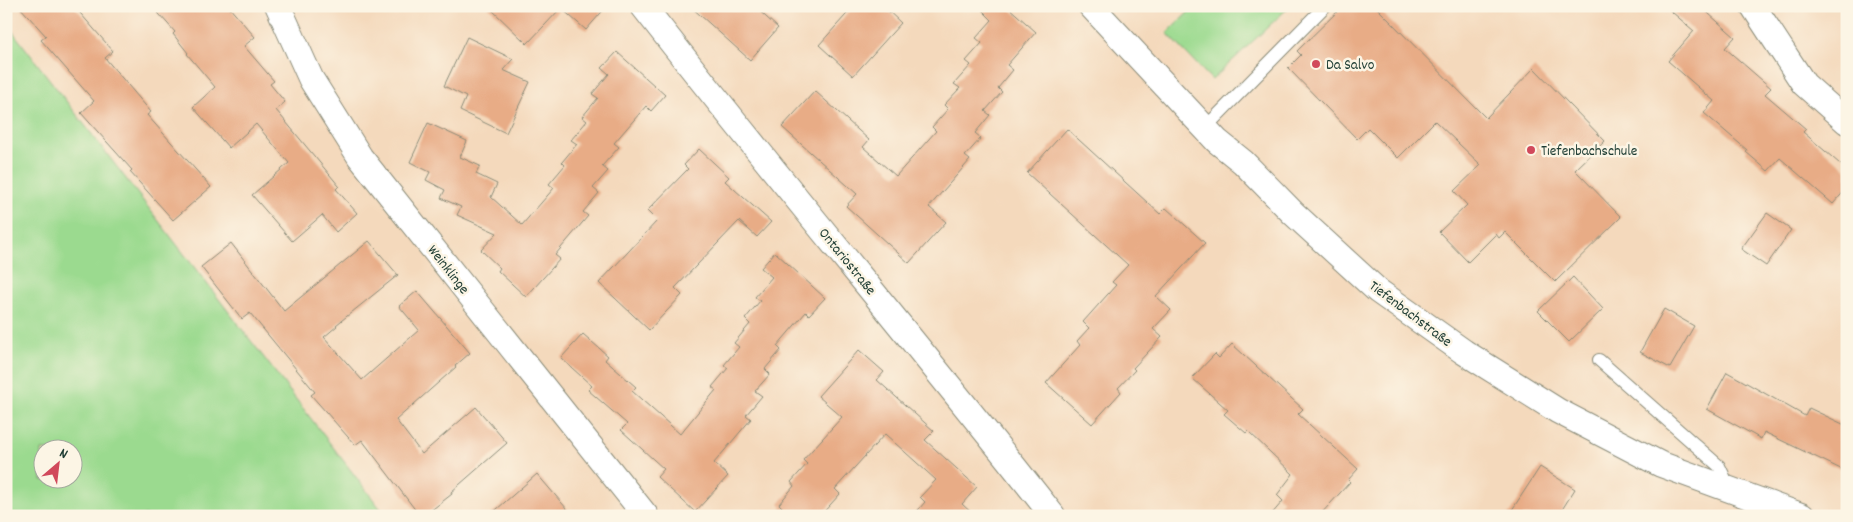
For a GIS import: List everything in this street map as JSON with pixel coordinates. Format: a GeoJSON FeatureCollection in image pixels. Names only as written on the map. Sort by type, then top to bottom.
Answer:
{"type":"FeatureCollection","features":[{"type":"Feature","properties":{"kind":"street","name":"Weinklinge"},"geometry":{"type":"LineString","coordinates":[[278,6],[311,79],[360,158],[646,516]]}},
{"type":"Feature","properties":{"kind":"street","name":"Ontariostraße"},"geometry":{"type":"LineString","coordinates":[[643,6],[733,122],[859,274],[1053,516]]}},
{"type":"Feature","properties":{"kind":"street","name":"Tiefenbachstraße"},"geometry":{"type":"LineString","coordinates":[[1091,6],[1217,140],[1243,162],[1293,213],[1378,291],[1464,352],[1558,411],[1660,464],[1802,516]]}},
{"type":"Feature","properties":{"kind":"street"},"geometry":{"type":"LineString","coordinates":[[1753,6],[1804,84],[1847,122]]}},
{"type":"Feature","properties":{"kind":"lane"},"geometry":{"type":"LineString","coordinates":[[1205,128],[1325,6]]}},
{"type":"Feature","properties":{"kind":"lane"},"geometry":{"type":"LineString","coordinates":[[1599,360],[1719,466],[1730,490]]}},
{"type":"Feature","properties":{"kind":"green space"},"geometry":{"type":"Polygon","coordinates":[[[1195,6],[1290,6],[1212,80],[1167,33],[1195,6]]]}},
{"type":"Feature","properties":{"kind":"green space"},"geometry":{"type":"Polygon","coordinates":[[[6,23],[386,516],[6,516],[6,23]]]}},
{"type":"Feature","properties":{"kind":"building"},"geometry":{"type":"Polygon","coordinates":[[[19,6],[74,6],[113,51],[105,58],[151,112],[147,115],[211,187],[173,220],[130,172],[132,170],[81,113],[94,101],[41,40],[46,36],[19,6]]]}},
{"type":"Feature","properties":{"kind":"building"},"geometry":{"type":"Polygon","coordinates":[[[152,6],[228,6],[255,37],[244,46],[274,81],[270,84],[285,102],[276,110],[339,186],[336,189],[357,213],[336,232],[322,215],[292,241],[252,195],[289,163],[256,124],[229,148],[193,107],[215,87],[187,54],[173,34],[175,32],[152,6]]]}},
{"type":"Feature","properties":{"kind":"building"},"geometry":{"type":"Polygon","coordinates":[[[488,6],[607,6],[586,30],[561,8],[527,44],[488,6]]]}},
{"type":"Feature","properties":{"kind":"building"},"geometry":{"type":"Polygon","coordinates":[[[690,6],[754,6],[778,28],[750,60],[690,6]]]}},
{"type":"Feature","properties":{"kind":"building"},"geometry":{"type":"Polygon","coordinates":[[[854,6],[883,6],[901,23],[853,76],[819,45],[854,6]]]}},
{"type":"Feature","properties":{"kind":"building"},"geometry":{"type":"Polygon","coordinates":[[[978,6],[1007,6],[1036,32],[1007,65],[1013,70],[998,88],[1002,92],[985,111],[990,115],[975,133],[981,138],[965,156],[970,160],[929,207],[946,222],[909,263],[846,206],[857,194],[782,127],[815,91],[869,140],[863,147],[896,176],[936,131],[932,127],[948,109],[944,105],[960,88],[954,84],[971,65],[966,61],[982,43],[976,38],[992,20],[978,6]]]}},
{"type":"Feature","properties":{"kind":"building","name":"Tiefenbachschule"},"geometry":{"type":"Polygon","coordinates":[[[1343,6],[1375,6],[1486,118],[1534,68],[1605,141],[1575,170],[1621,217],[1555,282],[1505,232],[1499,238],[1496,234],[1468,262],[1439,232],[1467,205],[1454,191],[1481,165],[1435,121],[1398,158],[1368,128],[1357,139],[1288,68],[1301,55],[1297,51],[1343,6]]]}},
{"type":"Feature","properties":{"kind":"building"},"geometry":{"type":"Polygon","coordinates":[[[1665,6],[1700,6],[1735,37],[1725,48],[1771,88],[1765,94],[1806,129],[1803,132],[1847,170],[1847,188],[1833,204],[1780,158],[1768,171],[1704,113],[1714,101],[1668,61],[1694,31],[1665,6]]]}},
{"type":"Feature","properties":{"kind":"building"},"geometry":{"type":"Polygon","coordinates":[[[467,37],[513,59],[503,70],[530,82],[506,133],[460,111],[466,97],[444,86],[467,37]]]}},
{"type":"Feature","properties":{"kind":"building"},"geometry":{"type":"Polygon","coordinates":[[[617,52],[665,95],[651,111],[646,106],[614,143],[619,147],[602,166],[608,171],[593,188],[599,193],[583,212],[588,216],[555,255],[560,259],[526,297],[498,271],[500,268],[481,250],[497,233],[457,215],[461,207],[441,198],[445,190],[426,180],[430,172],[410,162],[428,123],[467,141],[460,157],[480,166],[476,174],[497,184],[491,197],[522,225],[554,188],[549,184],[565,165],[562,162],[577,144],[571,140],[587,121],[582,117],[598,98],[592,94],[609,74],[602,68],[617,52]]]}},
{"type":"Feature","properties":{"kind":"building"},"geometry":{"type":"Polygon","coordinates":[[[1067,129],[1160,214],[1166,208],[1205,243],[1156,296],[1171,310],[1153,329],[1162,337],[1133,368],[1135,370],[1118,388],[1121,392],[1092,424],[1046,383],[1080,345],[1077,341],[1089,328],[1083,322],[1116,285],[1112,282],[1128,265],[1027,173],[1067,129]]]}},
{"type":"Feature","properties":{"kind":"building"},"geometry":{"type":"Polygon","coordinates":[[[699,149],[729,177],[725,181],[771,222],[757,237],[739,221],[675,288],[682,295],[649,330],[599,283],[657,221],[647,211],[688,169],[684,165],[699,149]]]}},
{"type":"Feature","properties":{"kind":"building"},"geometry":{"type":"Polygon","coordinates":[[[1767,213],[1791,230],[1766,266],[1741,249],[1767,213]]]}},
{"type":"Feature","properties":{"kind":"building"},"geometry":{"type":"Polygon","coordinates":[[[369,241],[398,275],[324,337],[362,380],[419,330],[399,306],[417,291],[470,353],[396,420],[422,454],[476,407],[507,443],[451,492],[452,494],[424,516],[420,516],[362,440],[355,445],[311,395],[315,392],[250,313],[242,319],[201,267],[231,243],[284,311],[369,241]]]}},
{"type":"Feature","properties":{"kind":"building"},"geometry":{"type":"Polygon","coordinates":[[[775,252],[825,298],[809,315],[806,312],[777,346],[781,350],[765,369],[770,374],[755,391],[762,396],[746,415],[751,419],[714,463],[728,476],[695,512],[657,477],[664,469],[621,430],[627,424],[588,390],[592,386],[561,358],[583,334],[608,356],[605,360],[636,387],[632,391],[680,434],[716,390],[712,387],[728,368],[724,365],[739,347],[734,343],[750,324],[745,319],[760,301],[755,297],[772,277],[761,268],[775,252]]]}},
{"type":"Feature","properties":{"kind":"building"},"geometry":{"type":"Polygon","coordinates":[[[1573,277],[1603,309],[1569,342],[1538,311],[1573,277]]]}},
{"type":"Feature","properties":{"kind":"building"},"geometry":{"type":"Polygon","coordinates":[[[1664,309],[1694,326],[1670,368],[1640,352],[1664,309]]]}},
{"type":"Feature","properties":{"kind":"building"},"geometry":{"type":"Polygon","coordinates":[[[1232,344],[1303,409],[1298,414],[1358,469],[1348,480],[1350,482],[1319,516],[1270,516],[1283,501],[1277,495],[1293,474],[1248,431],[1246,433],[1224,414],[1228,410],[1192,378],[1215,354],[1219,358],[1232,344]]]}},
{"type":"Feature","properties":{"kind":"building"},"geometry":{"type":"Polygon","coordinates":[[[859,350],[884,372],[877,380],[934,431],[925,440],[977,487],[962,504],[975,516],[913,516],[925,502],[920,497],[936,480],[885,434],[835,489],[840,494],[820,516],[774,516],[782,507],[779,504],[794,486],[791,482],[807,464],[803,460],[842,417],[818,396],[859,350]]]}},
{"type":"Feature","properties":{"kind":"building"},"geometry":{"type":"Polygon","coordinates":[[[1727,372],[1805,416],[1809,408],[1847,426],[1847,472],[1764,432],[1761,439],[1707,409],[1727,372]]]}},
{"type":"Feature","properties":{"kind":"building"},"geometry":{"type":"Polygon","coordinates":[[[1540,467],[1575,489],[1558,516],[1508,516],[1540,467]]]}},
{"type":"Feature","properties":{"kind":"building"},"geometry":{"type":"Polygon","coordinates":[[[537,474],[573,516],[489,516],[537,474]]]}},
{"type":"Feature","properties":{"kind":"place","name":"Da Salvo"},"geometry":{"type":"Point","coordinates":[1316,64]}},
{"type":"Feature","properties":{"kind":"place","name":"Tiefenbachschule"},"geometry":{"type":"Point","coordinates":[1531,150]}}]}
